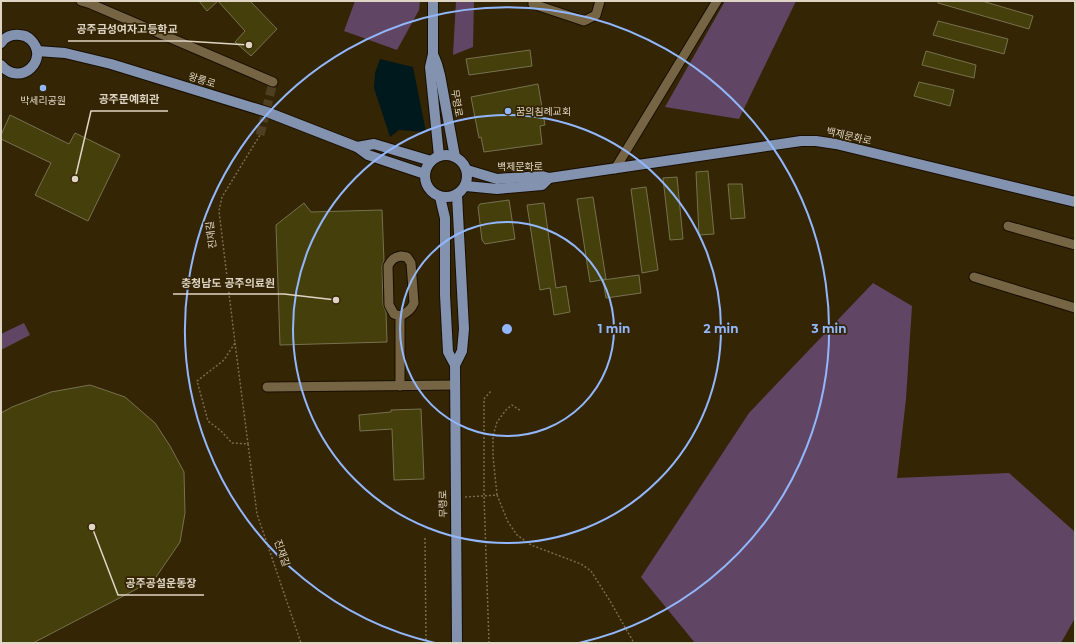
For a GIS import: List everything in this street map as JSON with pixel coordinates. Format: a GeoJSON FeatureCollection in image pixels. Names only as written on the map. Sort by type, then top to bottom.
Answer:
{"type":"FeatureCollection","features":[{"type":"Feature","properties":{"kind":"main road","name":"무령로"},"geometry":{"type":"LineString","coordinates":[[433,1],[433,54],[430,67],[435,159]]}},
{"type":"Feature","properties":{"kind":"main road"},"geometry":{"type":"LineString","coordinates":[[2,41],[8,36],[15,34],[28,37],[33,42],[37,55],[33,67],[22,74],[10,73],[2,70]]}},
{"type":"Feature","properties":{"kind":"main road","name":"왕릉로"},"geometry":{"type":"LineString","coordinates":[[36,51],[65,52],[111,64],[267,112],[357,147],[368,155],[425,174]]}},
{"type":"Feature","properties":{"kind":"main road","name":"무령로"},"geometry":{"type":"LineString","coordinates":[[433,54],[438,64],[455,157]]}},
{"type":"Feature","properties":{"kind":"main road","name":"백제문화로"},"geometry":{"type":"LineString","coordinates":[[467,170],[497,179],[542,176],[549,178],[816,140],[1075,202]]}},
{"type":"Feature","properties":{"kind":"main road","name":"왕릉로"},"geometry":{"type":"LineString","coordinates":[[357,147],[374,144],[435,159]]}},
{"type":"Feature","properties":{"kind":"main road"},"geometry":{"type":"LineString","coordinates":[[450,155],[455,157],[460,160],[467,170],[466,186],[457,195],[452,197],[440,197],[430,191],[427,186],[425,174],[427,167],[435,159],[450,155]]}},
{"type":"Feature","properties":{"kind":"main road","name":"백제문화로"},"geometry":{"type":"LineString","coordinates":[[466,186],[505,189],[542,185],[549,178]]}},
{"type":"Feature","properties":{"kind":"main road","name":"무령로"},"geometry":{"type":"LineString","coordinates":[[457,195],[464,329],[462,351],[455,365],[457,643]]}},
{"type":"Feature","properties":{"kind":"main road","name":"무령로"},"geometry":{"type":"LineString","coordinates":[[440,197],[445,218],[445,295],[448,352],[455,365]]}},
{"type":"Feature","properties":{"kind":"street"},"geometry":{"type":"LineString","coordinates":[[81,1],[273,82]]}},
{"type":"Feature","properties":{"kind":"street"},"geometry":{"type":"LineString","coordinates":[[533,1],[532,4],[584,21],[596,15],[600,1]]}},
{"type":"Feature","properties":{"kind":"street"},"geometry":{"type":"LineString","coordinates":[[615,169],[717,1]]}},
{"type":"Feature","properties":{"kind":"street"},"geometry":{"type":"LineString","coordinates":[[1008,226],[1075,245]]}},
{"type":"Feature","properties":{"kind":"street"},"geometry":{"type":"LineString","coordinates":[[401,256],[407,257],[411,263],[414,304],[407,313],[400,316],[394,314],[389,306],[388,266],[390,261],[401,256]]}},
{"type":"Feature","properties":{"kind":"street"},"geometry":{"type":"LineString","coordinates":[[974,277],[1075,308]]}},
{"type":"Feature","properties":{"kind":"street"},"geometry":{"type":"LineString","coordinates":[[400,316],[400,386]]}},
{"type":"Feature","properties":{"kind":"street"},"geometry":{"type":"LineString","coordinates":[[267,387],[455,385]]}},
{"type":"Feature","properties":{"kind":"path","name":"진재길"},"geometry":{"type":"LineString","coordinates":[[260,135],[222,198],[219,211],[257,514],[301,643]]}},
{"type":"Feature","properties":{"kind":"path"},"geometry":{"type":"LineString","coordinates":[[235,343],[224,360],[197,380],[208,421],[232,443],[248,444]]}},
{"type":"Feature","properties":{"kind":"path"},"geometry":{"type":"LineString","coordinates":[[489,643],[484,496],[484,399],[492,390]]}},
{"type":"Feature","properties":{"kind":"path"},"geometry":{"type":"LineString","coordinates":[[521,411],[512,405],[506,410],[498,422],[493,436],[493,456],[497,495],[508,522],[517,536],[531,545],[581,564],[591,571],[610,600],[634,643]]}},
{"type":"Feature","properties":{"kind":"path"},"geometry":{"type":"LineString","coordinates":[[455,497],[497,495]]}},
{"type":"Feature","properties":{"kind":"path"},"geometry":{"type":"LineString","coordinates":[[425,538],[426,643]]}},
{"type":"Feature","properties":{"kind":"shaded area"},"geometry":{"type":"Polygon","coordinates":[[[355,1],[420,1],[419,10],[397,50],[344,31],[355,1]]]}},
{"type":"Feature","properties":{"kind":"shaded area"},"geometry":{"type":"Polygon","coordinates":[[[456,1],[474,1],[473,47],[453,55],[456,1]]]}},
{"type":"Feature","properties":{"kind":"shaded area"},"geometry":{"type":"Polygon","coordinates":[[[725,1],[796,1],[739,119],[665,107],[725,1]]]}},
{"type":"Feature","properties":{"kind":"shaded area"},"geometry":{"type":"Polygon","coordinates":[[[873,283],[912,306],[906,399],[897,478],[1009,473],[1075,532],[1075,618],[1061,643],[695,643],[641,577],[749,413],[873,283]]]}},
{"type":"Feature","properties":{"kind":"shaded area"},"geometry":{"type":"Polygon","coordinates":[[[24,323],[30,335],[1,350],[1,334],[24,323]]]}},
{"type":"Feature","properties":{"kind":"water"},"geometry":{"type":"Polygon","coordinates":[[[380,59],[413,67],[426,132],[399,130],[390,137],[374,88],[375,73],[380,59]]]}},
{"type":"Feature","properties":{"kind":"building"},"geometry":{"type":"Polygon","coordinates":[[[199,1],[218,1],[207,11],[199,1]]]}},
{"type":"Feature","properties":{"kind":"building"},"geometry":{"type":"Polygon","coordinates":[[[218,1],[250,1],[277,29],[251,56],[235,42],[245,31],[218,1]]]}},
{"type":"Feature","properties":{"kind":"building"},"geometry":{"type":"Polygon","coordinates":[[[938,1],[982,1],[1033,16],[1029,29],[938,3],[938,1]]]}},
{"type":"Feature","properties":{"kind":"building"},"geometry":{"type":"Polygon","coordinates":[[[938,21],[1008,39],[1004,54],[933,35],[938,21]]]}},
{"type":"Feature","properties":{"kind":"building"},"geometry":{"type":"Polygon","coordinates":[[[530,50],[532,66],[469,75],[466,59],[530,50]]]}},
{"type":"Feature","properties":{"kind":"building"},"geometry":{"type":"Polygon","coordinates":[[[926,51],[976,65],[974,78],[922,65],[926,51]]]}},
{"type":"Feature","properties":{"kind":"building"},"geometry":{"type":"Polygon","coordinates":[[[919,82],[954,90],[950,106],[914,96],[919,82]]]}},
{"type":"Feature","properties":{"kind":"building","name":"꿈의침례교회"},"geometry":{"type":"Polygon","coordinates":[[[538,84],[545,125],[540,126],[542,144],[484,152],[481,137],[479,138],[471,97],[538,84]]]}},
{"type":"Feature","properties":{"kind":"building"},"geometry":{"type":"Polygon","coordinates":[[[10,115],[69,144],[75,133],[120,155],[88,221],[35,195],[51,163],[1,139],[1,135],[10,115]]]}},
{"type":"Feature","properties":{"kind":"building"},"geometry":{"type":"Polygon","coordinates":[[[708,171],[714,234],[699,235],[696,172],[708,171]]]}},
{"type":"Feature","properties":{"kind":"building"},"geometry":{"type":"Polygon","coordinates":[[[677,177],[683,239],[670,240],[663,178],[677,177]]]}},
{"type":"Feature","properties":{"kind":"building"},"geometry":{"type":"Polygon","coordinates":[[[728,184],[742,184],[745,218],[731,219],[728,184]]]}},
{"type":"Feature","properties":{"kind":"building"},"geometry":{"type":"Polygon","coordinates":[[[646,187],[658,270],[642,273],[631,189],[646,187]]]}},
{"type":"Feature","properties":{"kind":"building"},"geometry":{"type":"Polygon","coordinates":[[[593,197],[606,279],[590,282],[577,199],[593,197]]]}},
{"type":"Feature","properties":{"kind":"building"},"geometry":{"type":"Polygon","coordinates":[[[509,200],[515,239],[485,244],[482,240],[478,207],[480,204],[509,200]]]}},
{"type":"Feature","properties":{"kind":"building"},"geometry":{"type":"Polygon","coordinates":[[[304,203],[311,212],[382,210],[384,261],[382,266],[383,305],[386,312],[387,342],[280,345],[276,225],[304,203]]]}},
{"type":"Feature","properties":{"kind":"building"},"geometry":{"type":"Polygon","coordinates":[[[544,203],[556,288],[566,286],[570,312],[554,315],[550,288],[540,290],[527,205],[544,203]]]}},
{"type":"Feature","properties":{"kind":"building"},"geometry":{"type":"Polygon","coordinates":[[[639,275],[641,293],[606,298],[603,280],[639,275]]]}},
{"type":"Feature","properties":{"kind":"building"},"geometry":{"type":"Polygon","coordinates":[[[90,385],[125,397],[155,423],[170,446],[184,472],[185,513],[180,542],[154,580],[33,643],[1,643],[1,413],[12,407],[51,392],[90,385]]]}},
{"type":"Feature","properties":{"kind":"building"},"geometry":{"type":"Polygon","coordinates":[[[421,409],[424,479],[394,480],[392,429],[360,431],[359,415],[391,412],[391,410],[421,409]]]}},
{"type":"Feature","properties":{"kind":"tunnel"},"geometry":{"type":"LineString","coordinates":[[260,135],[273,82]]}},
{"type":"Feature","properties":{"kind":"place","name":"공주금성여자고등학교"},"geometry":{"type":"Point","coordinates":[249,45]}},
{"type":"Feature","properties":{"kind":"place","name":"박세리공원"},"geometry":{"type":"Point","coordinates":[43,88]}},
{"type":"Feature","properties":{"kind":"place","name":"꿈의침례교회"},"geometry":{"type":"Point","coordinates":[508,111]}},
{"type":"Feature","properties":{"kind":"place","name":"공주문예회관"},"geometry":{"type":"Point","coordinates":[75,179]}},
{"type":"Feature","properties":{"kind":"place","name":"충청남도 공주의료원"},"geometry":{"type":"Point","coordinates":[336,300]}},
{"type":"Feature","properties":{"kind":"place","name":"공주공설운동장"},"geometry":{"type":"Point","coordinates":[92,527]}}]}
